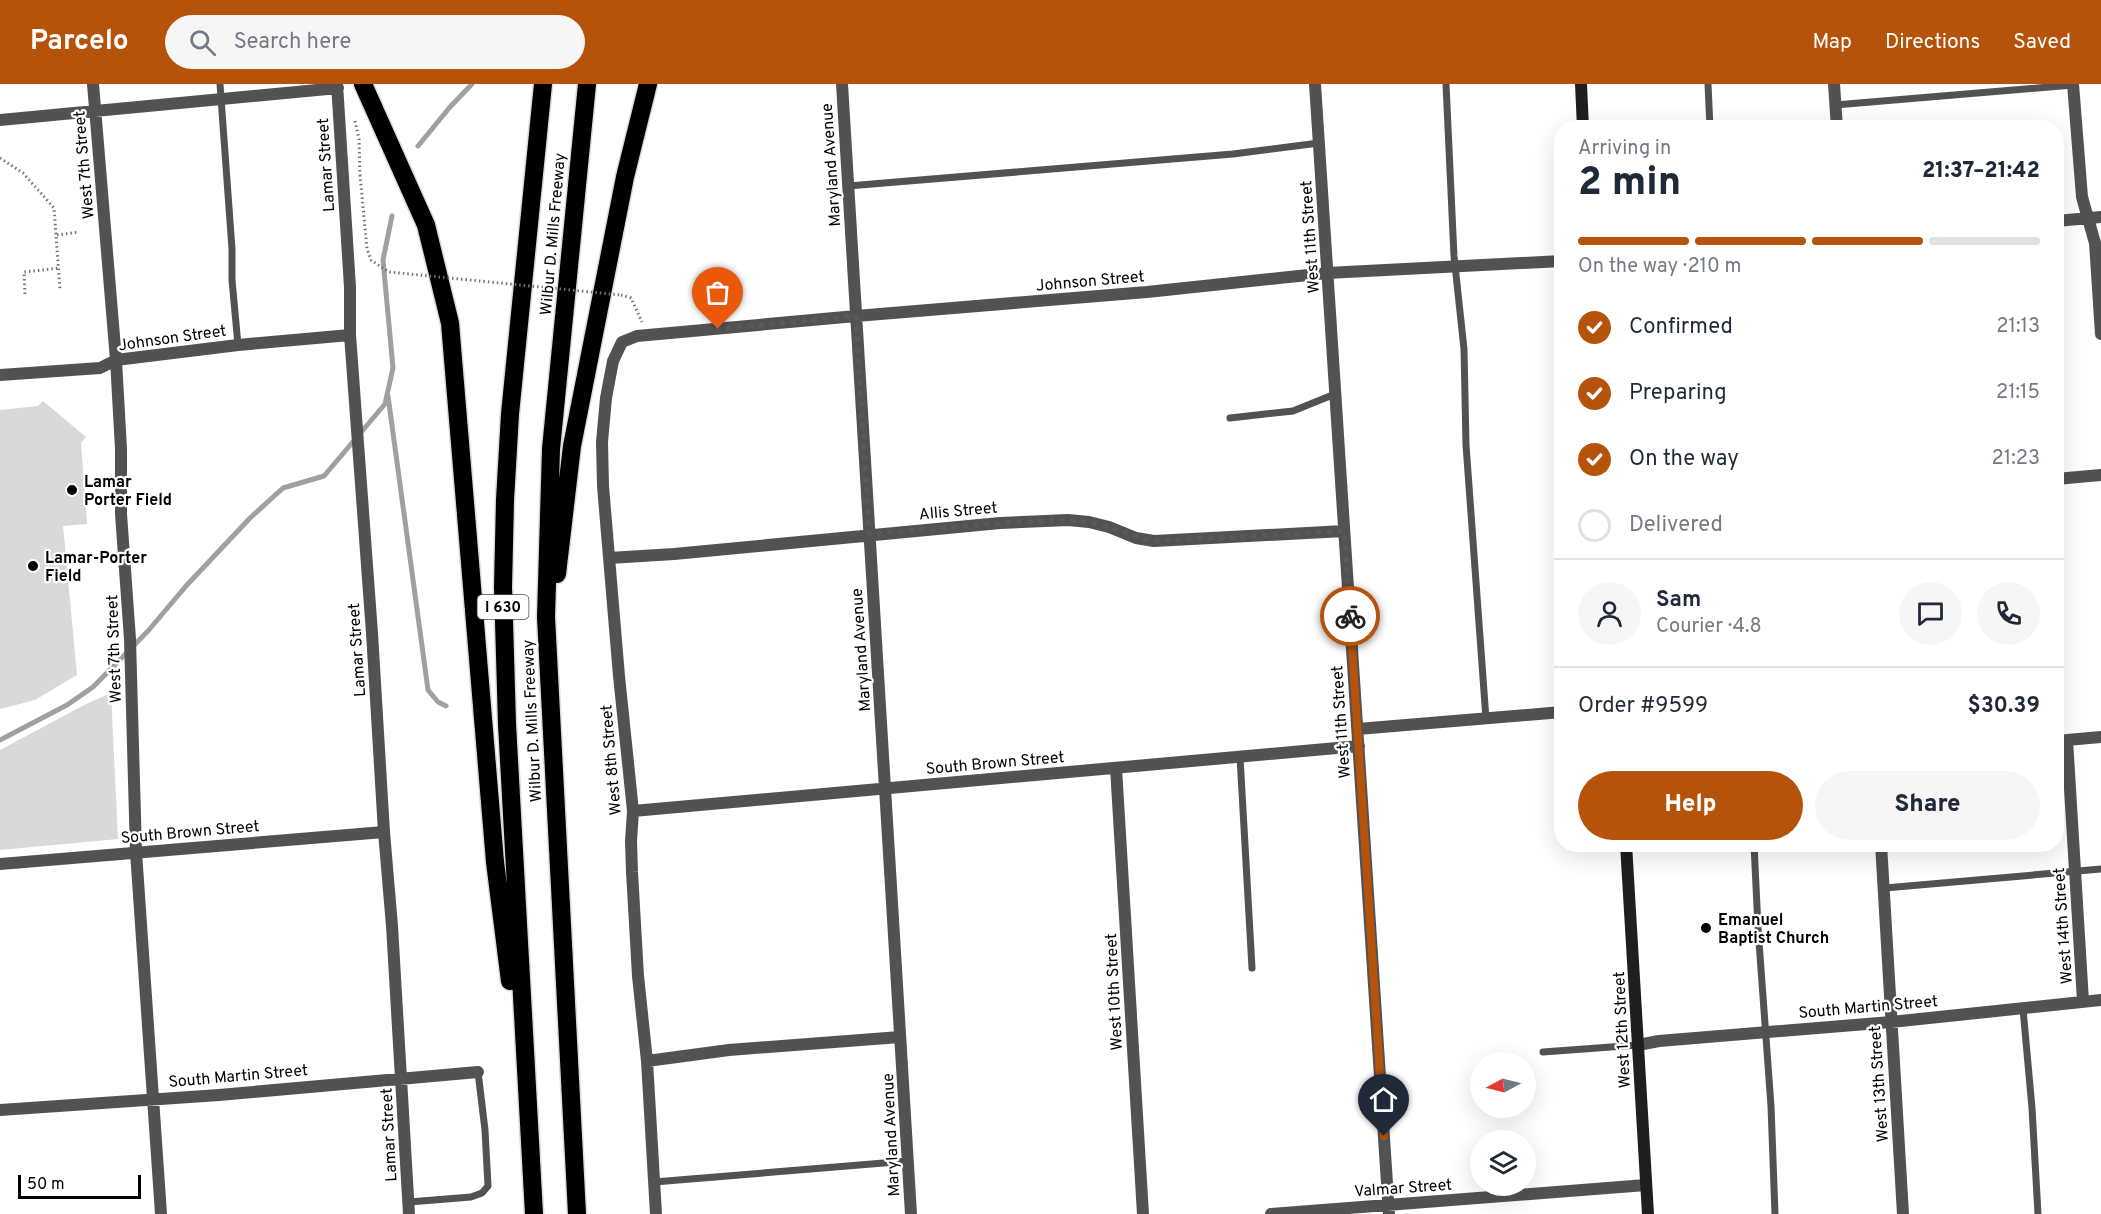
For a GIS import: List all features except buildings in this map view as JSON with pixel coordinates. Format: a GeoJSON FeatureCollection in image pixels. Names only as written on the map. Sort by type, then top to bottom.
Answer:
{"type":"FeatureCollection","features":[{"type":"Feature","properties":{"kind":"highway"},"geometry":{"type":"LineString","coordinates":[[363,84],[426,225],[450,323],[495,862],[529,1131]]}},
{"type":"Feature","properties":{"kind":"highway","name":"Wilbur D. Mills Freeway"},"geometry":{"type":"LineString","coordinates":[[534,1214],[507,724],[503,587],[510,414],[543,84]]}},
{"type":"Feature","properties":{"kind":"highway","name":"Wilbur D. Mills Freeway"},"geometry":{"type":"LineString","coordinates":[[577,1214],[546,606],[551,449],[587,84]]}},
{"type":"Feature","properties":{"kind":"highway"},"geometry":{"type":"LineString","coordinates":[[548,678],[556,581],[572,446],[625,177],[648,84]]}},
{"type":"Feature","properties":{"kind":"main road"},"geometry":{"type":"LineString","coordinates":[[1581,84],[1583,120]]}},
{"type":"Feature","properties":{"kind":"main road","name":"West 12th Street"},"geometry":{"type":"LineString","coordinates":[[1626,852],[1648,1214]]}},
{"type":"Feature","properties":{"kind":"street","name":"West 7th Street"},"geometry":{"type":"LineString","coordinates":[[93,84],[116,360],[121,449],[121,514],[130,639],[136,852],[161,1214]]}},
{"type":"Feature","properties":{"kind":"street","name":"Maryland Avenue"},"geometry":{"type":"LineString","coordinates":[[842,84],[911,1214]]}},
{"type":"Feature","properties":{"kind":"street","name":"West 11th Street"},"geometry":{"type":"LineString","coordinates":[[1315,84],[1389,1209]]}},
{"type":"Feature","properties":{"kind":"street"},"geometry":{"type":"LineString","coordinates":[[1834,84],[1836,120]]}},
{"type":"Feature","properties":{"kind":"street"},"geometry":{"type":"LineString","coordinates":[[2073,85],[2082,197],[2095,218],[2101,334]]}},
{"type":"Feature","properties":{"kind":"street"},"geometry":{"type":"LineString","coordinates":[[0,120],[337,86]]}},
{"type":"Feature","properties":{"kind":"street","name":"Lamar Street"},"geometry":{"type":"LineString","coordinates":[[337,86],[350,287],[350,335],[392,926],[409,1208]]}},
{"type":"Feature","properties":{"kind":"street"},"geometry":{"type":"LineString","coordinates":[[2064,220],[2095,218]]}},
{"type":"Feature","properties":{"kind":"street","name":"Johnson Street"},"geometry":{"type":"LineString","coordinates":[[622,342],[637,336],[1147,292],[1327,273],[1554,261]]}},
{"type":"Feature","properties":{"kind":"street","name":"Johnson Street"},"geometry":{"type":"LineString","coordinates":[[0,375],[100,368],[116,360],[238,345],[350,335]]}},
{"type":"Feature","properties":{"kind":"street","name":"West 8th Street"},"geometry":{"type":"LineString","coordinates":[[622,342],[613,361],[606,398],[602,442],[603,486],[633,811],[632,872],[656,1214]]}},
{"type":"Feature","properties":{"kind":"street"},"geometry":{"type":"LineString","coordinates":[[2064,478],[2101,475]]}},
{"type":"Feature","properties":{"kind":"street","name":"Allis Street"},"geometry":{"type":"LineString","coordinates":[[609,558],[674,554],[1000,523],[1068,520],[1089,522],[1136,538],[1154,541],[1344,531]]}},
{"type":"Feature","properties":{"kind":"street"},"geometry":{"type":"LineString","coordinates":[[1358,729],[1554,713]]}},
{"type":"Feature","properties":{"kind":"street"},"geometry":{"type":"LineString","coordinates":[[2064,741],[2101,737]]}},
{"type":"Feature","properties":{"kind":"street","name":"South Brown Street"},"geometry":{"type":"LineString","coordinates":[[633,811],[1359,746]]}},
{"type":"Feature","properties":{"kind":"street","name":"West 14th Street"},"geometry":{"type":"LineString","coordinates":[[2064,761],[2075,871],[2084,1001]]}},
{"type":"Feature","properties":{"kind":"street","name":"West 10th Street"},"geometry":{"type":"LineString","coordinates":[[1116,768],[1143,1214]]}},
{"type":"Feature","properties":{"kind":"street","name":"South Brown Street"},"geometry":{"type":"LineString","coordinates":[[0,864],[384,832]]}},
{"type":"Feature","properties":{"kind":"street","name":"West 13th Street"},"geometry":{"type":"LineString","coordinates":[[1882,852],[1903,1214]]}},
{"type":"Feature","properties":{"kind":"street","name":"South Martin Street"},"geometry":{"type":"LineString","coordinates":[[1638,1045],[1659,1041],[1891,1022],[2101,1000]]}},
{"type":"Feature","properties":{"kind":"street"},"geometry":{"type":"LineString","coordinates":[[647,1061],[729,1050],[900,1037]]}},
{"type":"Feature","properties":{"kind":"street","name":"South Martin Street"},"geometry":{"type":"LineString","coordinates":[[0,1110],[478,1072]]}},
{"type":"Feature","properties":{"kind":"street","name":"Valmar Street"},"geometry":{"type":"LineString","coordinates":[[1271,1214],[1389,1209],[1646,1185]]}},
{"type":"Feature","properties":{"kind":"lane"},"geometry":{"type":"LineString","coordinates":[[220,84],[238,345]]}},
{"type":"Feature","properties":{"kind":"lane"},"geometry":{"type":"LineString","coordinates":[[1446,84],[1455,266],[1464,349],[1466,445],[1486,718]]}},
{"type":"Feature","properties":{"kind":"lane"},"geometry":{"type":"LineString","coordinates":[[1708,84],[1710,120]]}},
{"type":"Feature","properties":{"kind":"lane"},"geometry":{"type":"LineString","coordinates":[[1835,105],[2073,85]]}},
{"type":"Feature","properties":{"kind":"lane"},"geometry":{"type":"LineString","coordinates":[[848,186],[1233,154],[1319,143]]}},
{"type":"Feature","properties":{"kind":"lane"},"geometry":{"type":"LineString","coordinates":[[1230,418],[1293,411],[1335,394]]}},
{"type":"Feature","properties":{"kind":"lane"},"geometry":{"type":"LineString","coordinates":[[1240,757],[1252,968]]}},
{"type":"Feature","properties":{"kind":"lane"},"geometry":{"type":"LineString","coordinates":[[1754,852],[1775,1214]]}},
{"type":"Feature","properties":{"kind":"lane"},"geometry":{"type":"LineString","coordinates":[[1885,888],[2101,869]]}},
{"type":"Feature","properties":{"kind":"lane"},"geometry":{"type":"LineString","coordinates":[[2023,1009],[2038,1214]]}},
{"type":"Feature","properties":{"kind":"lane"},"geometry":{"type":"LineString","coordinates":[[1543,1052],[1638,1045]]}},
{"type":"Feature","properties":{"kind":"lane"},"geometry":{"type":"LineString","coordinates":[[409,1208],[471,1197],[482,1193],[488,1186],[485,1130],[478,1072]]}},
{"type":"Feature","properties":{"kind":"lane"},"geometry":{"type":"LineString","coordinates":[[654,1182],[908,1161]]}},
{"type":"Feature","properties":{"kind":"path"},"geometry":{"type":"LineString","coordinates":[[0,158],[23,173],[54,208],[60,290]]}},
{"type":"Feature","properties":{"kind":"path"},"geometry":{"type":"LineString","coordinates":[[360,175],[371,260],[389,273],[621,295],[631,298],[650,335]]}},
{"type":"Feature","properties":{"kind":"path"},"geometry":{"type":"LineString","coordinates":[[57,235],[79,232]]}},
{"type":"Feature","properties":{"kind":"path"},"geometry":{"type":"LineString","coordinates":[[25,294],[24,272],[58,268]]}},
{"type":"Feature","properties":{"kind":"shaded area","name":"Lamar-Porter Field"},"geometry":{"type":"Polygon","coordinates":[[[43,401],[86,437],[81,443],[87,524],[63,526],[77,675],[35,700],[0,709],[0,410],[38,406],[43,401]]]}},
{"type":"Feature","properties":{"kind":"shaded area"},"geometry":{"type":"Polygon","coordinates":[[[111,693],[118,839],[0,850],[0,750],[111,693]]]}},
{"type":"Feature","properties":{"kind":"waterway"},"geometry":{"type":"LineString","coordinates":[[418,146],[472,84]]}},
{"type":"Feature","properties":{"kind":"waterway"},"geometry":{"type":"LineString","coordinates":[[0,740],[67,705],[93,687],[148,631],[186,586],[250,518],[283,488],[324,476],[385,404],[393,368],[383,260],[392,216]]}},
{"type":"Feature","properties":{"kind":"waterway"},"geometry":{"type":"LineString","coordinates":[[388,396],[428,690],[438,702],[446,706]]}},
{"type":"Feature","properties":{"kind":"way so far"},"geometry":{"type":"LineString","coordinates":[[718,329],[856,316],[869,534],[1068,520],[1089,522],[1136,538],[1154,541],[1344,531],[1350,616]]}},
{"type":"Feature","properties":{"kind":"place","name":"Lamar Porter Field"},"geometry":{"type":"Point","coordinates":[72,490]}},
{"type":"Feature","properties":{"kind":"place","name":"Lamar-Porter Field"},"geometry":{"type":"Point","coordinates":[33,566]}},
{"type":"Feature","properties":{"kind":"place","name":"Emanuel Baptist Church"},"geometry":{"type":"Point","coordinates":[1706,928]}},
{"type":"Feature","properties":{"kind":"route"},"geometry":{"type":"LineString","coordinates":[[1350,616],[1384,1136]]}}]}
